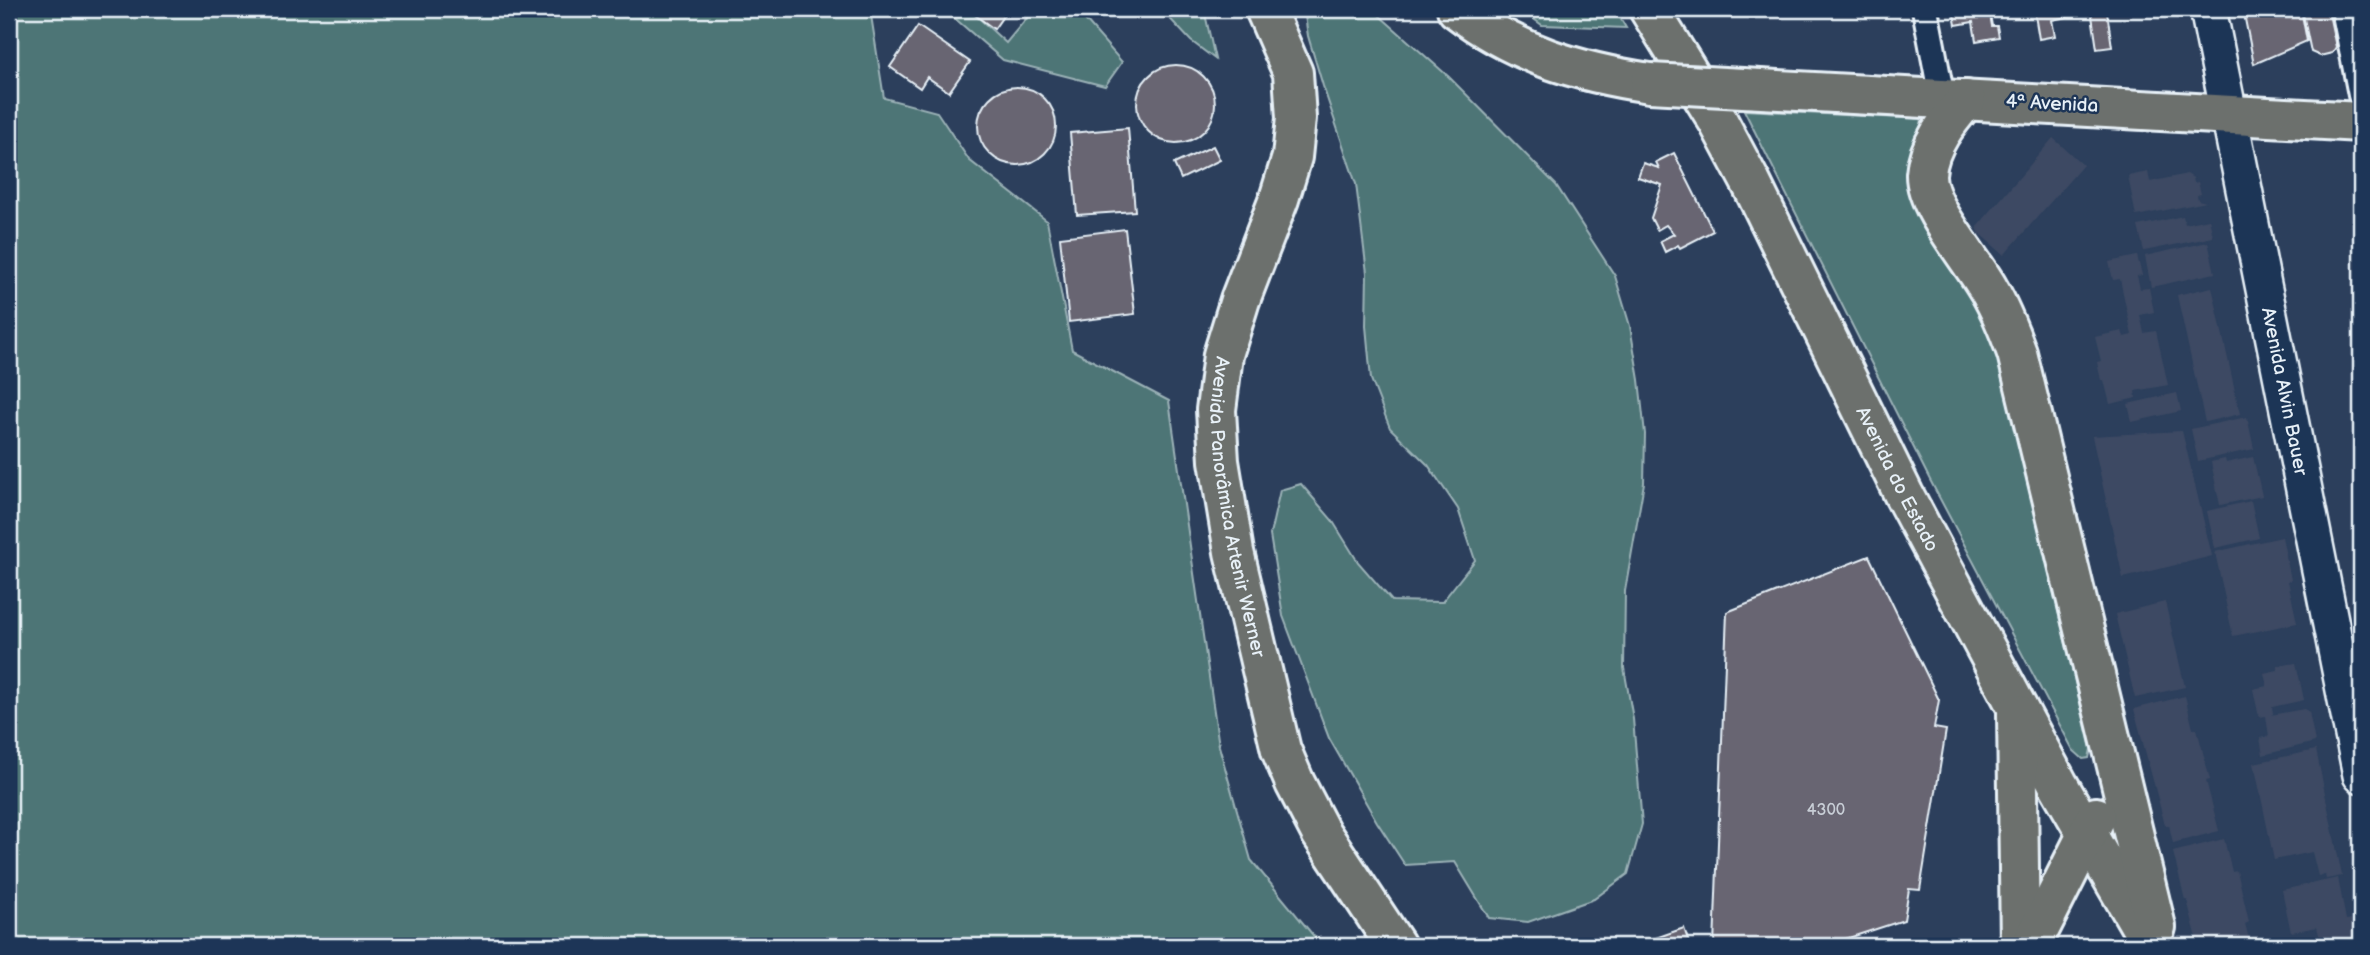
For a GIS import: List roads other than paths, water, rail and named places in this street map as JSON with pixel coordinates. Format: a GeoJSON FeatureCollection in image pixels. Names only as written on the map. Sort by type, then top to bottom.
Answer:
{"type":"FeatureCollection","features":[{"type":"Feature","properties":{"kind":"main road","name":"Avenida Panorâmica Artenir Werner"},"geometry":{"type":"LineString","coordinates":[[1265,9],[1293,73],[1296,118],[1293,157],[1240,300],[1223,355],[1216,410],[1219,461],[1234,552],[1281,750],[1321,833],[1396,946]]}},
{"type":"Feature","properties":{"kind":"main road","name":"4ª Avenida"},"geometry":{"type":"LineString","coordinates":[[1457,9],[1524,51],[1570,67],[1650,83],[2361,121]]}},
{"type":"Feature","properties":{"kind":"main road","name":"Avenida do Estado"},"geometry":{"type":"LineString","coordinates":[[1649,9],[1718,121],[1904,495],[2016,708],[2152,946]]}},
{"type":"Feature","properties":{"kind":"main road","name":"Avenida Alvin Bauer"},"geometry":{"type":"LineString","coordinates":[[2208,9],[2361,775]]}},
{"type":"Feature","properties":{"kind":"main road"},"geometry":{"type":"LineString","coordinates":[[1954,99],[1930,153],[1926,175],[1929,197],[1989,289],[2005,320],[2017,353],[2161,946]]}},
{"type":"Feature","properties":{"kind":"main road"},"geometry":{"type":"LineString","coordinates":[[2016,708],[2020,946]]}},
{"type":"Feature","properties":{"kind":"main road"},"geometry":{"type":"LineString","coordinates":[[2031,946],[2118,773]]}},
{"type":"Feature","properties":{"kind":"street"},"geometry":{"type":"LineString","coordinates":[[1926,9],[1954,99]]}},
{"type":"Feature","properties":{"kind":"street"},"geometry":{"type":"LineString","coordinates":[[2344,9],[2361,95]]}}]}
